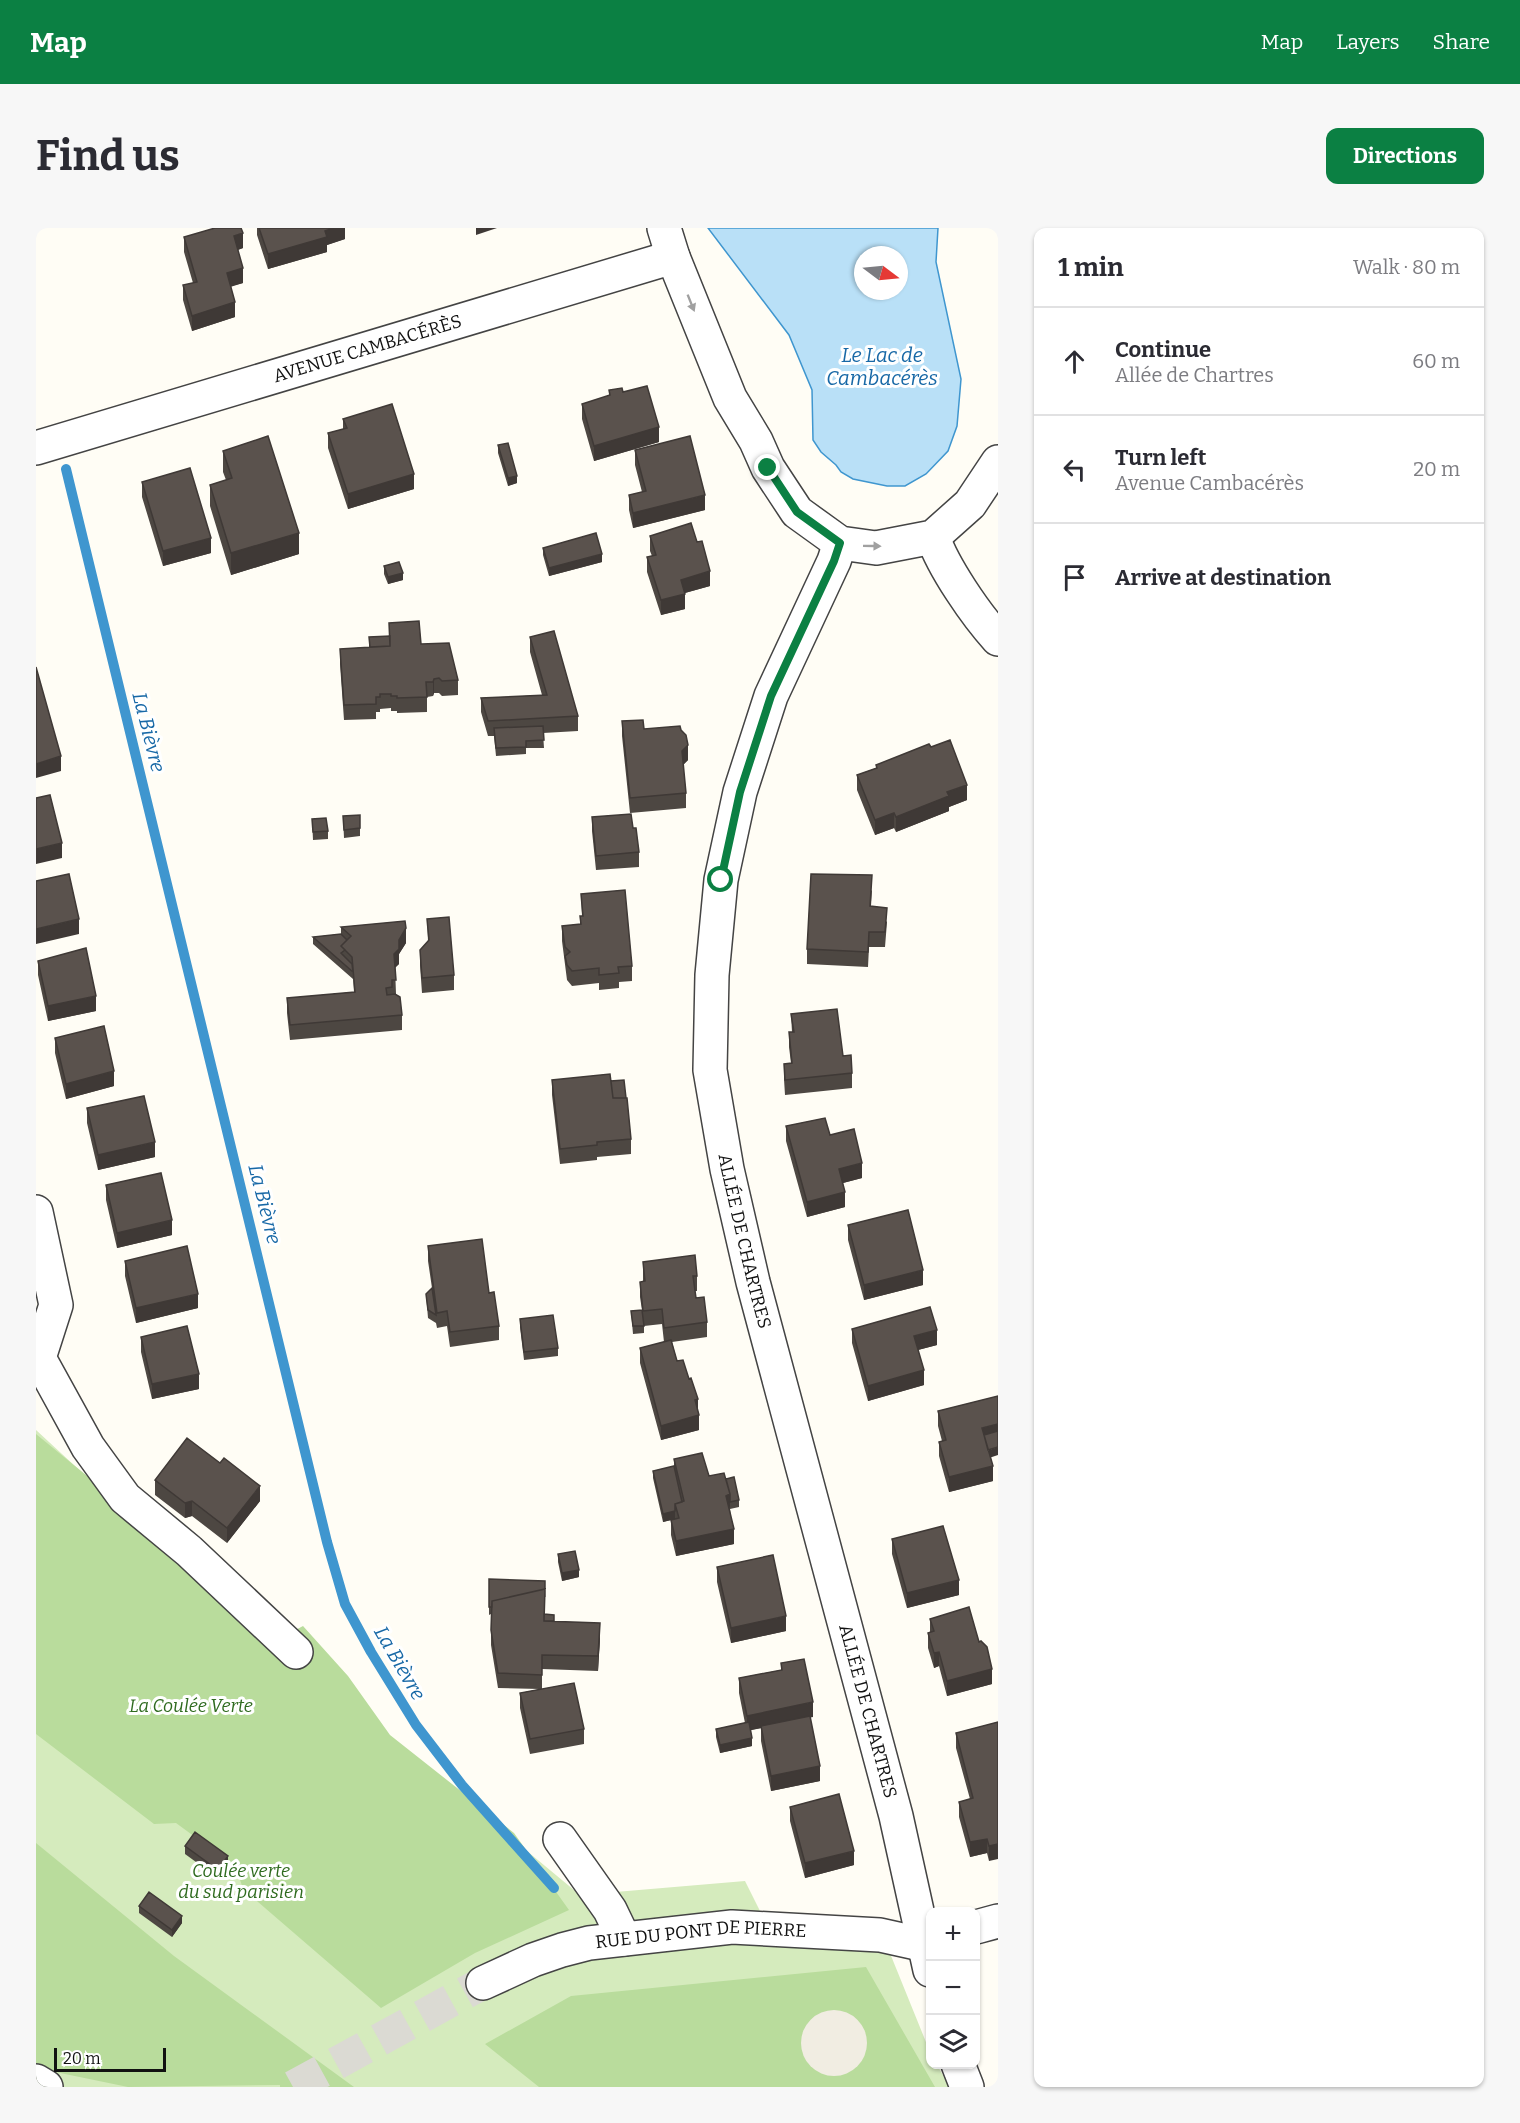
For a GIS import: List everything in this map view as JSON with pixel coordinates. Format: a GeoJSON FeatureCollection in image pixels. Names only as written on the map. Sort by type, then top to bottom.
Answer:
{"type":"FeatureCollection","features":[{"type":"Feature","properties":{"kind":"street","name":"AVENUE CAMBACÉRÈS"},"geometry":{"type":"LineString","coordinates":[[49,444],[668,243],[730,398],[756,441],[768,468],[797,512],[840,543],[876,548],[933,537]]}},
{"type":"Feature","properties":{"kind":"street"},"geometry":{"type":"LineString","coordinates":[[998,462],[970,504],[933,537],[939,555],[987,627],[998,639]]}},
{"type":"Feature","properties":{"kind":"street","name":"ALLÉE DE CHARTRES"},"geometry":{"type":"LineString","coordinates":[[840,543],[834,561],[771,696],[740,792],[721,880],[712,975],[710,1070],[727,1169],[753,1282],[896,1816],[926,1944]]}},
{"type":"Feature","properties":{"kind":"street"},"geometry":{"type":"LineString","coordinates":[[36,1212],[56,1305],[39,1358],[88,1447],[125,1497],[189,1551],[296,1652]]}},
{"type":"Feature","properties":{"kind":"street"},"geometry":{"type":"LineString","coordinates":[[560,1839],[610,1910],[624,1939]]}},
{"type":"Feature","properties":{"kind":"street"},"geometry":{"type":"LineString","coordinates":[[980,1926],[998,1921]]}},
{"type":"Feature","properties":{"kind":"street","name":"RUE DU PONT DE PIERRE"},"geometry":{"type":"LineString","coordinates":[[483,1983],[533,1960],[589,1943],[732,1927],[880,1935],[926,1952]]}},
{"type":"Feature","properties":{"kind":"street"},"geometry":{"type":"LineString","coordinates":[[960,2069],[967,2087]]}},
{"type":"Feature","properties":{"kind":"street"},"geometry":{"type":"LineString","coordinates":[[36,2081],[46,2087]]}},
{"type":"Feature","properties":{"kind":"green space","name":"Coulée verte du sud parisien"},"geometry":{"type":"Polygon","coordinates":[[[36,1430],[180,1563],[580,1895],[745,1881],[772,1935],[881,1931],[926,2042],[926,2069],[939,2069],[950,2087],[36,2087],[36,1430]]]}},
{"type":"Feature","properties":{"kind":"green space","name":"La Coulée Verte"},"geometry":{"type":"Polygon","coordinates":[[[36,1434],[192,1562],[290,1633],[303,1626],[348,1676],[390,1735],[514,1833],[569,1910],[475,1953],[381,2008],[243,1889],[236,1867],[176,1823],[154,1824],[36,1734],[36,1434]]]}},
{"type":"Feature","properties":{"kind":"green space"},"geometry":{"type":"Polygon","coordinates":[[[36,1843],[174,1956],[354,2087],[280,2087],[280,2085],[128,2087],[36,2068],[36,1843]]]}},
{"type":"Feature","properties":{"kind":"green space"},"geometry":{"type":"Polygon","coordinates":[[[866,1967],[935,2087],[539,2087],[485,2044],[571,1996],[866,1967]]]}},
{"type":"Feature","properties":{"kind":"shaded area"},"geometry":{"type":"Polygon","coordinates":[[[834,2010],[847,2013],[857,2020],[864,2030],[867,2043],[864,2056],[857,2066],[847,2073],[834,2076],[821,2073],[811,2066],[804,2056],[801,2043],[804,2030],[811,2020],[821,2013],[834,2010]]]}},
{"type":"Feature","properties":{"kind":"water","name":"Le Lac de Cambacérès"},"geometry":{"type":"Polygon","coordinates":[[[708,228],[938,228],[936,262],[961,379],[957,426],[948,451],[926,474],[905,486],[887,486],[853,479],[841,472],[821,452],[813,440],[812,390],[789,335],[708,228]]]}},
{"type":"Feature","properties":{"kind":"building"},"geometry":{"type":"Polygon","coordinates":[[[215,228],[241,228],[243,233],[234,236],[243,268],[227,273],[235,302],[192,316],[183,285],[197,282],[184,237],[215,228]]]}},
{"type":"Feature","properties":{"kind":"building"},"geometry":{"type":"Polygon","coordinates":[[[259,228],[333,228],[325,231],[327,237],[268,254],[259,228]]]}},
{"type":"Feature","properties":{"kind":"building"},"geometry":{"type":"Polygon","coordinates":[[[647,386],[659,427],[594,446],[582,404],[610,395],[609,390],[622,388],[623,392],[647,386]]]}},
{"type":"Feature","properties":{"kind":"building"},"geometry":{"type":"Polygon","coordinates":[[[392,404],[414,474],[348,494],[328,433],[347,428],[343,419],[392,404]]]}},
{"type":"Feature","properties":{"kind":"building"},"geometry":{"type":"Polygon","coordinates":[[[268,436],[299,533],[231,553],[210,485],[232,478],[223,451],[268,436]]]}},
{"type":"Feature","properties":{"kind":"building"},"geometry":{"type":"Polygon","coordinates":[[[690,436],[705,495],[633,513],[629,495],[646,491],[635,450],[690,436]]]}},
{"type":"Feature","properties":{"kind":"building"},"geometry":{"type":"Polygon","coordinates":[[[508,443],[517,476],[508,478],[498,445],[508,443]]]}},
{"type":"Feature","properties":{"kind":"building"},"geometry":{"type":"Polygon","coordinates":[[[190,468],[211,538],[163,551],[142,482],[190,468]]]}},
{"type":"Feature","properties":{"kind":"building"},"geometry":{"type":"Polygon","coordinates":[[[691,523],[697,542],[702,541],[710,571],[681,580],[685,594],[661,600],[647,557],[656,555],[650,536],[691,523]]]}},
{"type":"Feature","properties":{"kind":"building"},"geometry":{"type":"Polygon","coordinates":[[[596,533],[602,554],[549,568],[543,548],[596,533]]]}},
{"type":"Feature","properties":{"kind":"building"},"geometry":{"type":"Polygon","coordinates":[[[399,562],[403,573],[388,577],[384,566],[399,562]]]}},
{"type":"Feature","properties":{"kind":"building"},"geometry":{"type":"Polygon","coordinates":[[[419,621],[421,644],[449,643],[458,680],[442,681],[439,678],[434,679],[433,682],[426,682],[427,697],[397,698],[391,694],[380,694],[380,697],[376,697],[376,704],[344,705],[340,649],[390,646],[389,623],[419,621]]]}},
{"type":"Feature","properties":{"kind":"building"},"geometry":{"type":"Polygon","coordinates":[[[554,631],[578,716],[488,721],[481,698],[547,695],[530,637],[554,631]]]}},
{"type":"Feature","properties":{"kind":"building"},"geometry":{"type":"Polygon","coordinates":[[[390,636],[390,646],[370,647],[369,637],[390,636]]]}},
{"type":"Feature","properties":{"kind":"building"},"geometry":{"type":"Polygon","coordinates":[[[36,667],[61,756],[36,764],[36,667]]]}},
{"type":"Feature","properties":{"kind":"building"},"geometry":{"type":"Polygon","coordinates":[[[643,720],[644,729],[680,726],[686,735],[688,745],[682,751],[686,793],[630,798],[622,721],[643,720]]]}},
{"type":"Feature","properties":{"kind":"building"},"geometry":{"type":"Polygon","coordinates":[[[543,726],[544,740],[526,741],[526,747],[496,748],[494,728],[543,726]]]}},
{"type":"Feature","properties":{"kind":"building"},"geometry":{"type":"Polygon","coordinates":[[[950,740],[967,785],[947,792],[949,796],[896,817],[894,813],[875,820],[857,775],[929,744],[931,747],[950,740]]]}},
{"type":"Feature","properties":{"kind":"building"},"geometry":{"type":"Polygon","coordinates":[[[50,795],[62,843],[36,849],[36,798],[50,795]]]}},
{"type":"Feature","properties":{"kind":"building"},"geometry":{"type":"Polygon","coordinates":[[[631,814],[633,828],[636,828],[639,852],[596,856],[592,817],[631,814]]]}},
{"type":"Feature","properties":{"kind":"building"},"geometry":{"type":"Polygon","coordinates":[[[360,815],[360,828],[344,830],[343,816],[360,815]]]}},
{"type":"Feature","properties":{"kind":"building"},"geometry":{"type":"Polygon","coordinates":[[[326,818],[328,831],[313,832],[312,819],[326,818]]]}},
{"type":"Feature","properties":{"kind":"building"},"geometry":{"type":"Polygon","coordinates":[[[69,874],[79,919],[36,929],[36,881],[69,874]]]}},
{"type":"Feature","properties":{"kind":"building"},"geometry":{"type":"Polygon","coordinates":[[[811,874],[872,875],[870,906],[887,908],[885,932],[869,932],[868,952],[807,949],[811,874]]]}},
{"type":"Feature","properties":{"kind":"building"},"geometry":{"type":"Polygon","coordinates":[[[625,890],[632,966],[618,967],[619,973],[599,975],[599,968],[572,971],[567,965],[565,956],[570,952],[565,947],[562,926],[581,924],[580,916],[583,916],[581,894],[625,890]]]}},
{"type":"Feature","properties":{"kind":"building"},"geometry":{"type":"Polygon","coordinates":[[[449,917],[454,975],[422,978],[420,950],[429,940],[427,919],[449,917]]]}},
{"type":"Feature","properties":{"kind":"building"},"geometry":{"type":"Polygon","coordinates":[[[405,921],[406,928],[399,940],[399,949],[394,954],[396,980],[392,980],[392,987],[386,988],[387,995],[395,994],[400,997],[402,1015],[290,1025],[287,998],[355,992],[352,957],[341,946],[351,936],[341,927],[405,921]]]}},
{"type":"Feature","properties":{"kind":"building"},"geometry":{"type":"Polygon","coordinates":[[[341,934],[347,940],[341,946],[345,950],[341,953],[352,964],[353,972],[313,937],[341,934]]]}},
{"type":"Feature","properties":{"kind":"building"},"geometry":{"type":"Polygon","coordinates":[[[86,948],[96,996],[48,1006],[38,961],[86,948]]]}},
{"type":"Feature","properties":{"kind":"building"},"geometry":{"type":"Polygon","coordinates":[[[837,1009],[843,1056],[851,1055],[852,1073],[785,1080],[784,1064],[792,1063],[789,1032],[794,1032],[791,1014],[837,1009]]]}},
{"type":"Feature","properties":{"kind":"building"},"geometry":{"type":"Polygon","coordinates":[[[104,1026],[114,1071],[66,1084],[55,1038],[104,1026]]]}},
{"type":"Feature","properties":{"kind":"building"},"geometry":{"type":"Polygon","coordinates":[[[610,1074],[613,1098],[627,1098],[631,1139],[560,1149],[552,1080],[610,1074]]]}},
{"type":"Feature","properties":{"kind":"building"},"geometry":{"type":"Polygon","coordinates":[[[624,1080],[626,1098],[613,1098],[611,1081],[624,1080]]]}},
{"type":"Feature","properties":{"kind":"building"},"geometry":{"type":"Polygon","coordinates":[[[144,1096],[155,1142],[98,1155],[87,1108],[144,1096]]]}},
{"type":"Feature","properties":{"kind":"building"},"geometry":{"type":"Polygon","coordinates":[[[825,1118],[830,1135],[854,1129],[862,1163],[839,1169],[845,1192],[807,1202],[786,1126],[825,1118]]]}},
{"type":"Feature","properties":{"kind":"building"},"geometry":{"type":"Polygon","coordinates":[[[161,1173],[172,1220],[117,1233],[106,1185],[161,1173]]]}},
{"type":"Feature","properties":{"kind":"building"},"geometry":{"type":"Polygon","coordinates":[[[908,1210],[923,1270],[864,1285],[848,1225],[908,1210]]]}},
{"type":"Feature","properties":{"kind":"building"},"geometry":{"type":"Polygon","coordinates":[[[482,1239],[489,1293],[494,1292],[499,1326],[450,1332],[447,1311],[437,1313],[428,1246],[482,1239]]]}},
{"type":"Feature","properties":{"kind":"building"},"geometry":{"type":"Polygon","coordinates":[[[187,1246],[198,1294],[136,1308],[125,1261],[187,1246]]]}},
{"type":"Feature","properties":{"kind":"building"},"geometry":{"type":"Polygon","coordinates":[[[695,1255],[697,1276],[693,1276],[696,1298],[704,1297],[707,1322],[664,1328],[662,1309],[643,1311],[640,1282],[645,1281],[643,1262],[695,1255]]]}},
{"type":"Feature","properties":{"kind":"building"},"geometry":{"type":"Polygon","coordinates":[[[432,1288],[436,1315],[428,1310],[426,1294],[432,1288]]]}},
{"type":"Feature","properties":{"kind":"building"},"geometry":{"type":"Polygon","coordinates":[[[930,1307],[937,1330],[914,1336],[924,1370],[868,1386],[852,1329],[930,1307]]]}},
{"type":"Feature","properties":{"kind":"building"},"geometry":{"type":"Polygon","coordinates":[[[642,1310],[644,1326],[633,1326],[631,1311],[642,1310]]]}},
{"type":"Feature","properties":{"kind":"building"},"geometry":{"type":"Polygon","coordinates":[[[553,1315],[558,1348],[524,1352],[520,1319],[553,1315]]]}},
{"type":"Feature","properties":{"kind":"building"},"geometry":{"type":"Polygon","coordinates":[[[187,1326],[199,1374],[152,1384],[141,1337],[187,1326]]]}},
{"type":"Feature","properties":{"kind":"building"},"geometry":{"type":"Polygon","coordinates":[[[671,1340],[677,1361],[683,1360],[689,1379],[691,1378],[698,1399],[695,1400],[699,1415],[661,1426],[640,1348],[671,1340]]]}},
{"type":"Feature","properties":{"kind":"building"},"geometry":{"type":"Polygon","coordinates":[[[998,1396],[998,1424],[982,1428],[993,1466],[949,1477],[939,1442],[946,1440],[938,1411],[998,1396]]]}},
{"type":"Feature","properties":{"kind":"building"},"geometry":{"type":"Polygon","coordinates":[[[998,1431],[998,1447],[988,1450],[984,1435],[998,1431]]]}},
{"type":"Feature","properties":{"kind":"building"},"geometry":{"type":"Polygon","coordinates":[[[187,1438],[220,1463],[224,1458],[260,1486],[227,1528],[192,1501],[185,1503],[155,1480],[187,1438]]]}},
{"type":"Feature","properties":{"kind":"building"},"geometry":{"type":"Polygon","coordinates":[[[702,1453],[709,1476],[724,1473],[730,1494],[726,1496],[734,1529],[676,1541],[671,1520],[679,1518],[675,1504],[684,1501],[674,1459],[702,1453]]]}},
{"type":"Feature","properties":{"kind":"building"},"geometry":{"type":"Polygon","coordinates":[[[674,1466],[682,1502],[675,1504],[675,1511],[663,1514],[653,1471],[674,1466]]]}},
{"type":"Feature","properties":{"kind":"building"},"geometry":{"type":"Polygon","coordinates":[[[734,1477],[739,1500],[730,1502],[726,1479],[734,1477]]]}},
{"type":"Feature","properties":{"kind":"building"},"geometry":{"type":"Polygon","coordinates":[[[943,1526],[959,1580],[907,1593],[892,1539],[943,1526]]]}},
{"type":"Feature","properties":{"kind":"building"},"geometry":{"type":"Polygon","coordinates":[[[575,1551],[579,1570],[562,1573],[558,1554],[575,1551]]]}},
{"type":"Feature","properties":{"kind":"building"},"geometry":{"type":"Polygon","coordinates":[[[773,1555],[786,1616],[731,1628],[717,1567],[773,1555]]]}},
{"type":"Feature","properties":{"kind":"building"},"geometry":{"type":"Polygon","coordinates":[[[489,1579],[545,1581],[545,1589],[492,1601],[492,1607],[489,1607],[489,1579]]]}},
{"type":"Feature","properties":{"kind":"building"},"geometry":{"type":"Polygon","coordinates":[[[545,1589],[544,1621],[600,1623],[598,1656],[542,1655],[542,1675],[498,1673],[491,1630],[492,1601],[545,1589]]]}},
{"type":"Feature","properties":{"kind":"building"},"geometry":{"type":"Polygon","coordinates":[[[969,1607],[979,1642],[981,1641],[987,1647],[992,1669],[947,1681],[939,1652],[934,1653],[928,1633],[934,1631],[930,1619],[969,1607]]]}},
{"type":"Feature","properties":{"kind":"building"},"geometry":{"type":"Polygon","coordinates":[[[544,1614],[554,1615],[554,1621],[544,1621],[544,1614]]]}},
{"type":"Feature","properties":{"kind":"building"},"geometry":{"type":"Polygon","coordinates":[[[804,1659],[813,1702],[747,1716],[739,1678],[782,1670],[781,1663],[804,1659]]]}},
{"type":"Feature","properties":{"kind":"building"},"geometry":{"type":"Polygon","coordinates":[[[574,1683],[584,1729],[530,1739],[520,1693],[574,1683]]]}},
{"type":"Feature","properties":{"kind":"building"},"geometry":{"type":"Polygon","coordinates":[[[810,1716],[820,1766],[771,1776],[761,1726],[810,1716]]]}},
{"type":"Feature","properties":{"kind":"building"},"geometry":{"type":"Polygon","coordinates":[[[749,1722],[752,1738],[720,1745],[716,1729],[749,1722]]]}},
{"type":"Feature","properties":{"kind":"building"},"geometry":{"type":"Polygon","coordinates":[[[998,1722],[998,1844],[989,1846],[987,1839],[970,1842],[959,1802],[973,1798],[956,1733],[998,1722]]]}},
{"type":"Feature","properties":{"kind":"building"},"geometry":{"type":"Polygon","coordinates":[[[839,1794],[854,1851],[805,1863],[790,1807],[839,1794]]]}},
{"type":"Feature","properties":{"kind":"building"},"geometry":{"type":"Polygon","coordinates":[[[195,1832],[228,1856],[218,1870],[185,1846],[195,1832]]]}},
{"type":"Feature","properties":{"kind":"building"},"geometry":{"type":"Polygon","coordinates":[[[149,1892],[182,1916],[172,1930],[139,1906],[149,1892]]]}},
{"type":"Feature","properties":{"kind":"waterway","name":"La Bièvre"},"geometry":{"type":"LineString","coordinates":[[66,469],[327,1542],[345,1604],[371,1652],[416,1725],[462,1785],[554,1888]]}},
{"type":"Feature","properties":{"kind":"tunnel"},"geometry":{"type":"LineString","coordinates":[[293,2087],[483,1983]]}},
{"type":"Feature","properties":{"kind":"route"},"geometry":{"type":"LineString","coordinates":[[721,880],[740,792],[771,696],[834,561],[840,543],[797,512],[768,468]]}}]}
